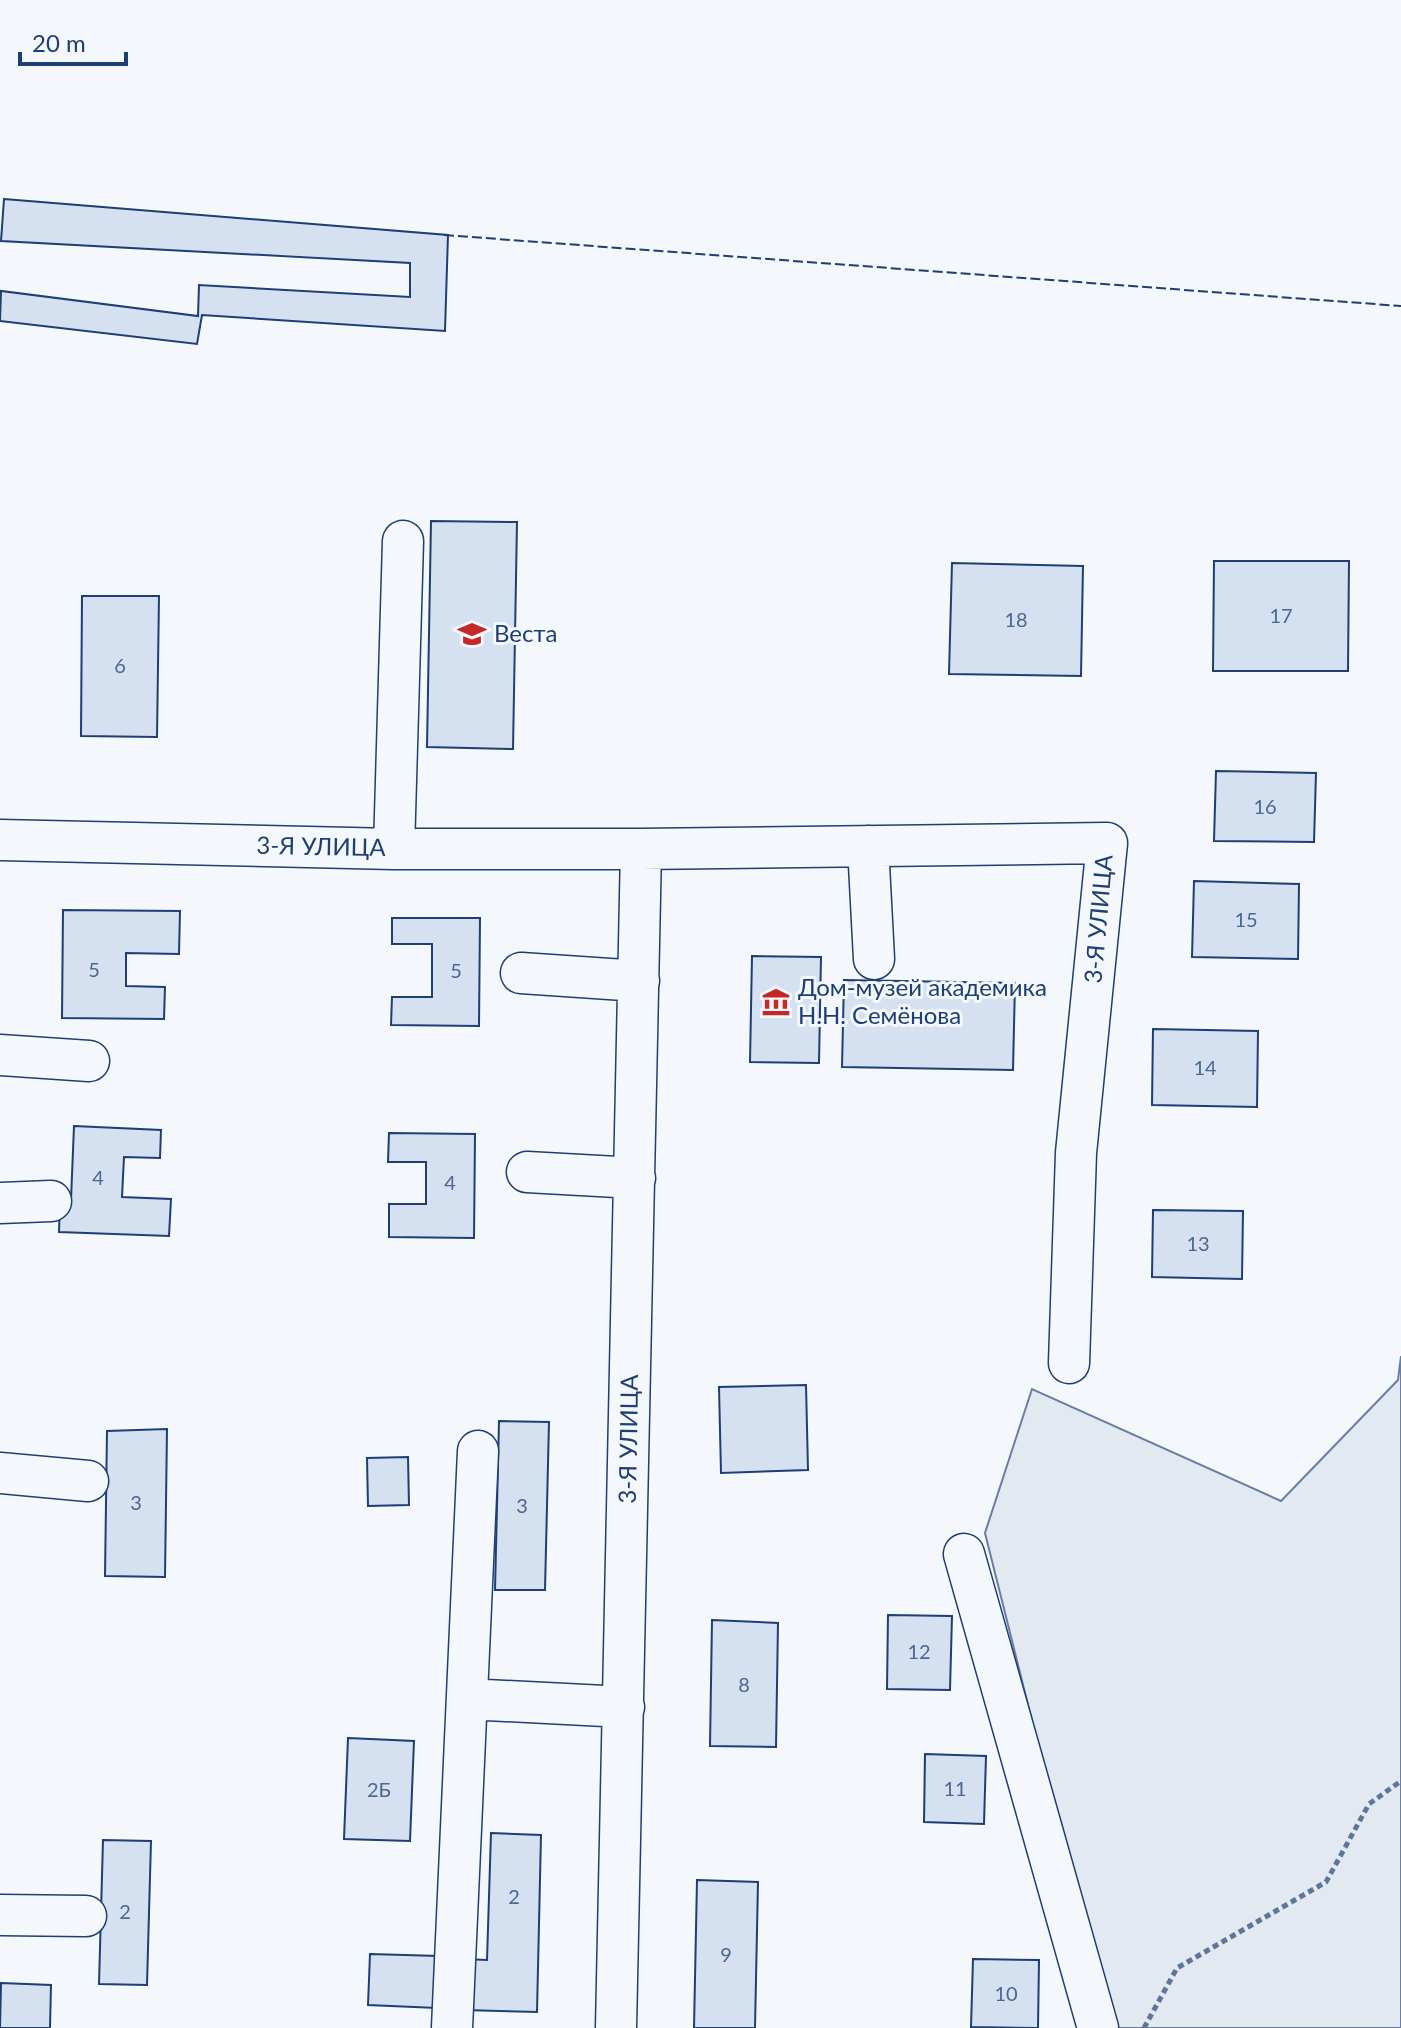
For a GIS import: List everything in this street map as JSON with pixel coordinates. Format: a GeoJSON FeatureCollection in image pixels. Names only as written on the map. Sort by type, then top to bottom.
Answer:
{"type":"FeatureCollection","features":[{"type":"Feature","properties":{"kind":"street"},"geometry":{"type":"LineString","coordinates":[[394,849],[403,541]]}},
{"type":"Feature","properties":{"kind":"street","name":"3-Я УЛИЦА"},"geometry":{"type":"LineString","coordinates":[[0,840],[394,849],[1107,843],[1076,1153],[1069,1363]]}},
{"type":"Feature","properties":{"kind":"street"},"geometry":{"type":"LineString","coordinates":[[868,846],[874,959]]}},
{"type":"Feature","properties":{"kind":"street","name":"3-Я УЛИЦА"},"geometry":{"type":"LineString","coordinates":[[616,2028],[641,849]]}},
{"type":"Feature","properties":{"kind":"street"},"geometry":{"type":"LineString","coordinates":[[521,973],[639,981]]}},
{"type":"Feature","properties":{"kind":"street"},"geometry":{"type":"LineString","coordinates":[[0,1055],[89,1061]]}},
{"type":"Feature","properties":{"kind":"street"},"geometry":{"type":"LineString","coordinates":[[527,1172],[635,1178]]}},
{"type":"Feature","properties":{"kind":"street"},"geometry":{"type":"LineString","coordinates":[[0,1203],[51,1201]]}},
{"type":"Feature","properties":{"kind":"street"},"geometry":{"type":"LineString","coordinates":[[452,2028],[478,1451]]}},
{"type":"Feature","properties":{"kind":"street"},"geometry":{"type":"LineString","coordinates":[[0,1473],[88,1481]]}},
{"type":"Feature","properties":{"kind":"street"},"geometry":{"type":"LineString","coordinates":[[964,1554],[1098,2028]]}},
{"type":"Feature","properties":{"kind":"street"},"geometry":{"type":"LineString","coordinates":[[467,1699],[624,1707]]}},
{"type":"Feature","properties":{"kind":"street"},"geometry":{"type":"LineString","coordinates":[[0,1915],[86,1916]]}},
{"type":"Feature","properties":{"kind":"path"},"geometry":{"type":"LineString","coordinates":[[1144,2028],[1177,1968],[1326,1882],[1369,1804],[1401,1781]]}},
{"type":"Feature","properties":{"kind":"shaded area"},"geometry":{"type":"Polygon","coordinates":[[[1401,1356],[1401,2028],[1109,2028],[985,1533],[1032,1389],[1281,1501],[1398,1380],[1401,1356]]]}},
{"type":"Feature","properties":{"kind":"building"},"geometry":{"type":"Polygon","coordinates":[[[4,199],[448,235],[445,331],[202,315],[197,344],[0,321],[1,291],[198,316],[199,285],[410,297],[410,263],[1,241],[4,199]]]}},
{"type":"Feature","properties":{"kind":"building","name":"Веста"},"geometry":{"type":"Polygon","coordinates":[[[431,521],[517,522],[513,749],[427,747],[431,521]]]}},
{"type":"Feature","properties":{"kind":"building"},"geometry":{"type":"Polygon","coordinates":[[[1214,561],[1349,561],[1348,671],[1213,671],[1214,561]]]}},
{"type":"Feature","properties":{"kind":"building"},"geometry":{"type":"Polygon","coordinates":[[[952,563],[1083,566],[1081,676],[949,674],[952,563]]]}},
{"type":"Feature","properties":{"kind":"building"},"geometry":{"type":"Polygon","coordinates":[[[82,596],[159,596],[157,737],[81,736],[82,596]]]}},
{"type":"Feature","properties":{"kind":"building"},"geometry":{"type":"Polygon","coordinates":[[[1216,771],[1316,773],[1314,842],[1214,841],[1216,771]]]}},
{"type":"Feature","properties":{"kind":"building"},"geometry":{"type":"Polygon","coordinates":[[[1194,881],[1299,884],[1298,959],[1192,957],[1194,881]]]}},
{"type":"Feature","properties":{"kind":"building"},"geometry":{"type":"Polygon","coordinates":[[[63,910],[180,911],[179,954],[126,953],[126,986],[165,987],[164,1019],[62,1018],[63,910]]]}},
{"type":"Feature","properties":{"kind":"building"},"geometry":{"type":"Polygon","coordinates":[[[392,918],[480,918],[479,1026],[391,1025],[392,997],[432,997],[432,944],[392,944],[392,918]]]}},
{"type":"Feature","properties":{"kind":"building"},"geometry":{"type":"Polygon","coordinates":[[[752,956],[821,957],[819,1063],[750,1062],[752,956]]]}},
{"type":"Feature","properties":{"kind":"building"},"geometry":{"type":"Polygon","coordinates":[[[844,980],[1015,983],[1013,1070],[842,1067],[844,980]]]}},
{"type":"Feature","properties":{"kind":"building"},"geometry":{"type":"Polygon","coordinates":[[[1153,1029],[1258,1031],[1257,1107],[1152,1105],[1153,1029]]]}},
{"type":"Feature","properties":{"kind":"building"},"geometry":{"type":"Polygon","coordinates":[[[74,1126],[161,1130],[160,1158],[124,1157],[122,1197],[171,1199],[169,1236],[59,1232],[60,1199],[71,1200],[74,1126]]]}},
{"type":"Feature","properties":{"kind":"building"},"geometry":{"type":"Polygon","coordinates":[[[389,1133],[475,1134],[474,1238],[389,1237],[389,1204],[426,1204],[426,1162],[388,1162],[389,1133]]]}},
{"type":"Feature","properties":{"kind":"building"},"geometry":{"type":"Polygon","coordinates":[[[1153,1210],[1243,1211],[1242,1279],[1152,1277],[1153,1210]]]}},
{"type":"Feature","properties":{"kind":"building"},"geometry":{"type":"Polygon","coordinates":[[[806,1385],[808,1470],[721,1473],[719,1387],[806,1385]]]}},
{"type":"Feature","properties":{"kind":"building"},"geometry":{"type":"Polygon","coordinates":[[[499,1421],[549,1422],[545,1590],[495,1590],[499,1421]]]}},
{"type":"Feature","properties":{"kind":"building"},"geometry":{"type":"Polygon","coordinates":[[[167,1429],[165,1577],[105,1576],[107,1431],[167,1429]]]}},
{"type":"Feature","properties":{"kind":"building"},"geometry":{"type":"Polygon","coordinates":[[[408,1457],[409,1505],[368,1506],[367,1458],[408,1457]]]}},
{"type":"Feature","properties":{"kind":"building"},"geometry":{"type":"Polygon","coordinates":[[[888,1615],[952,1616],[950,1690],[887,1689],[888,1615]]]}},
{"type":"Feature","properties":{"kind":"building"},"geometry":{"type":"Polygon","coordinates":[[[712,1620],[778,1623],[776,1747],[710,1746],[712,1620]]]}},
{"type":"Feature","properties":{"kind":"building"},"geometry":{"type":"Polygon","coordinates":[[[348,1738],[414,1741],[410,1841],[344,1839],[348,1738]]]}},
{"type":"Feature","properties":{"kind":"building"},"geometry":{"type":"Polygon","coordinates":[[[925,1754],[986,1756],[984,1824],[924,1822],[925,1754]]]}},
{"type":"Feature","properties":{"kind":"building"},"geometry":{"type":"Polygon","coordinates":[[[491,1833],[541,1835],[537,2012],[463,2010],[464,1959],[487,1960],[491,1833]]]}},
{"type":"Feature","properties":{"kind":"building"},"geometry":{"type":"Polygon","coordinates":[[[103,1840],[151,1841],[147,1985],[99,1984],[103,1840]]]}},
{"type":"Feature","properties":{"kind":"building"},"geometry":{"type":"Polygon","coordinates":[[[697,1880],[758,1882],[755,2028],[694,2028],[697,1880]]]}},
{"type":"Feature","properties":{"kind":"building"},"geometry":{"type":"Polygon","coordinates":[[[370,1954],[439,1956],[437,2008],[368,2005],[370,1954]]]}},
{"type":"Feature","properties":{"kind":"building"},"geometry":{"type":"Polygon","coordinates":[[[973,1959],[1039,1960],[1038,2028],[971,2027],[973,1959]]]}},
{"type":"Feature","properties":{"kind":"building"},"geometry":{"type":"Polygon","coordinates":[[[1,1983],[51,1985],[50,2028],[0,2028],[1,1983]]]}},
{"type":"Feature","properties":{"kind":"fence"},"geometry":{"type":"LineString","coordinates":[[444,235],[1401,306]]}},
{"type":"Feature","properties":{"kind":"place","name":"Веста"},"geometry":{"type":"Point","coordinates":[472,634]}},
{"type":"Feature","properties":{"kind":"place","name":"Дом-музей академика Н.Н. Семёнова"},"geometry":{"type":"Point","coordinates":[776,1002]}}]}
